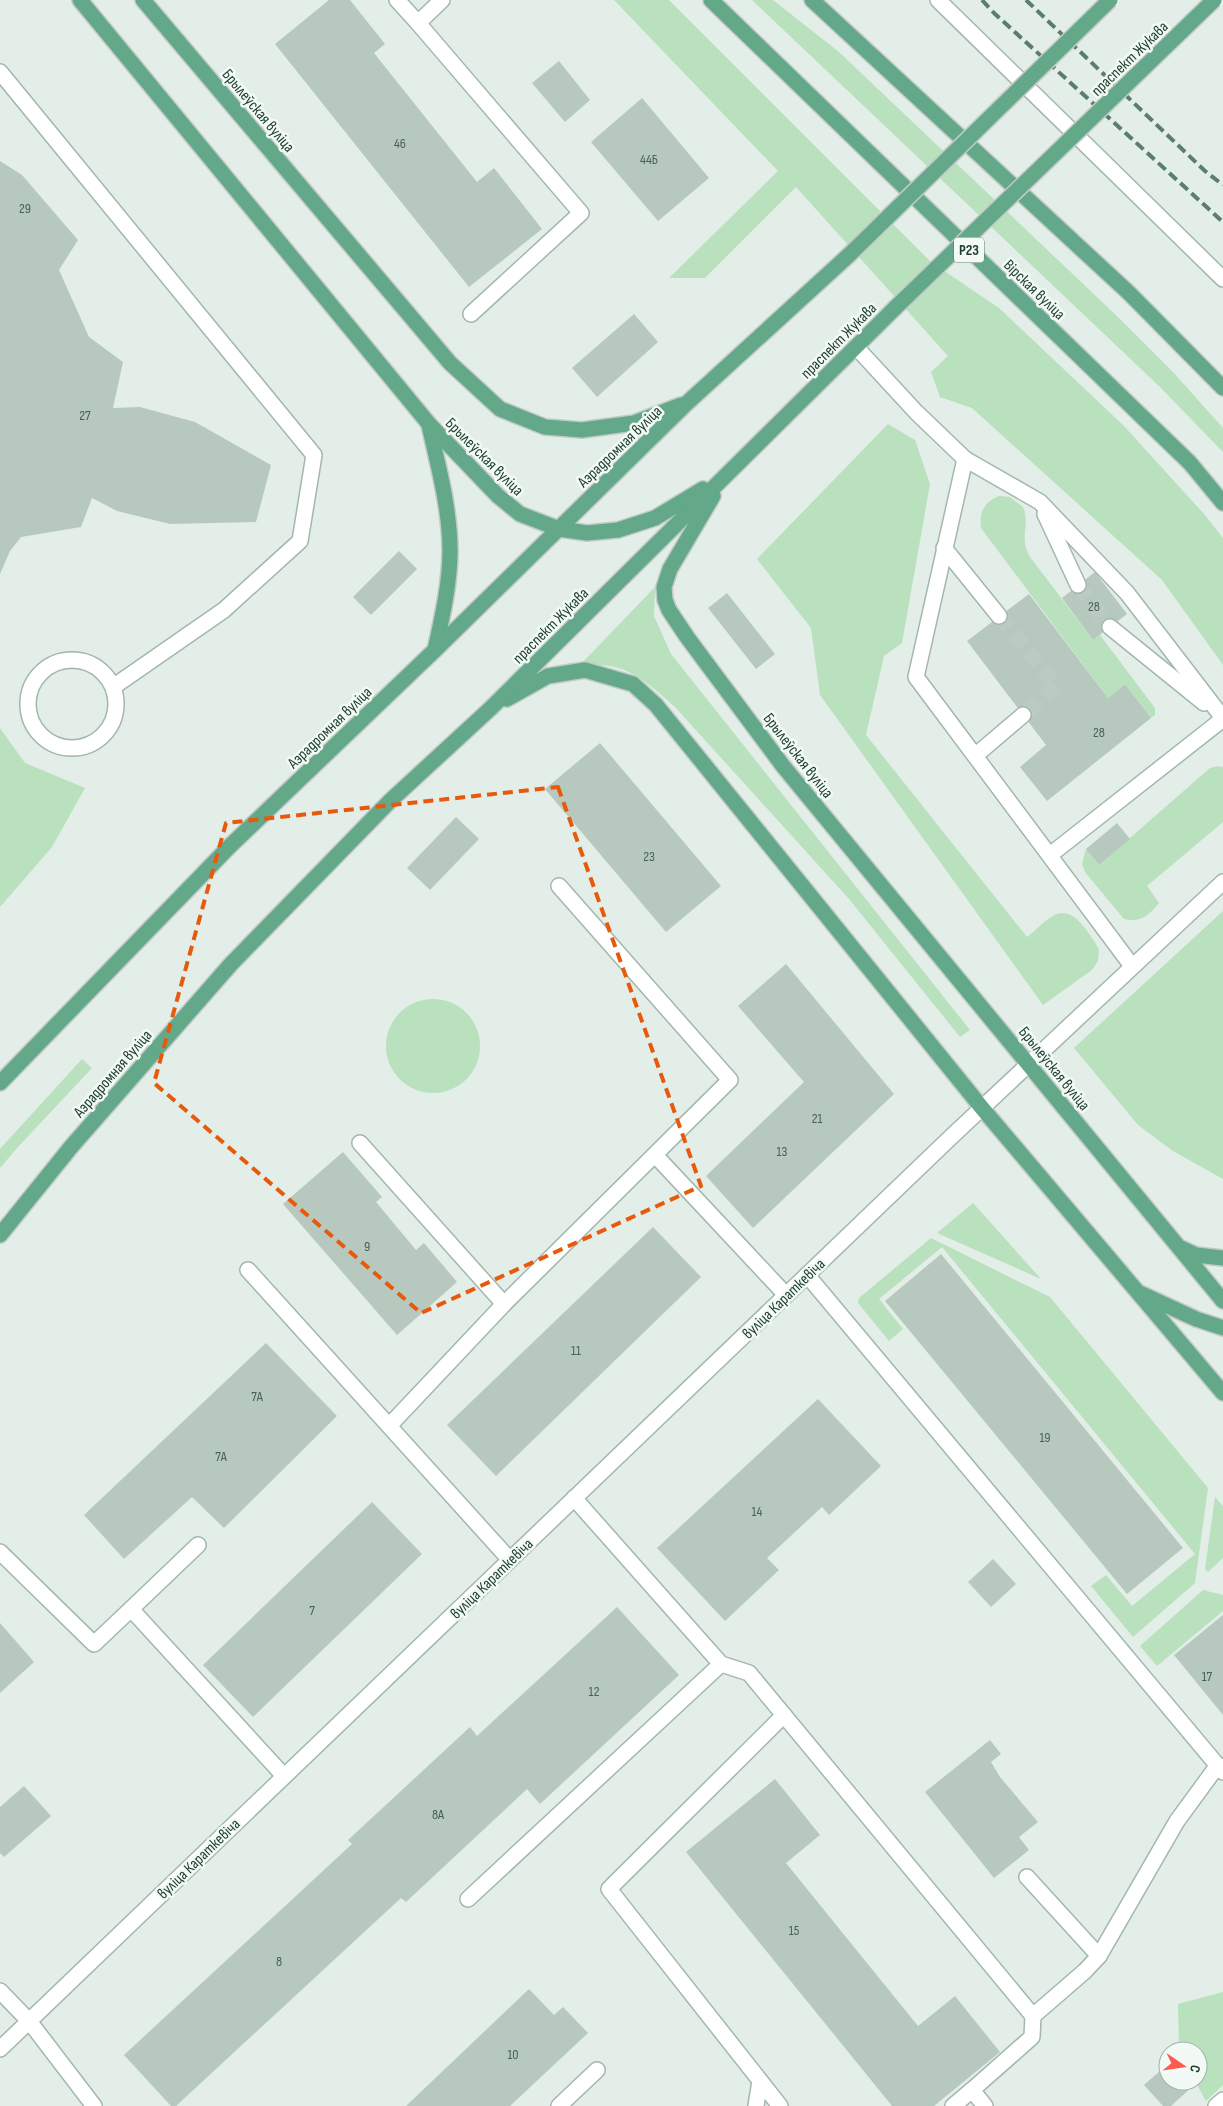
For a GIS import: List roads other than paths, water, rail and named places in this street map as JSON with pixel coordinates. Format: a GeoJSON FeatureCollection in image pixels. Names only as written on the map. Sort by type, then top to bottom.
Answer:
{"type":"FeatureCollection","features":[{"type":"Feature","properties":{"kind":"main road","name":"Брылеўская вуліца"},"geometry":{"type":"LineString","coordinates":[[80,0],[429,424],[520,514],[559,529],[587,533],[618,530],[655,518],[724,477]]}},
{"type":"Feature","properties":{"kind":"main road","name":"Брылеўская вуліца"},"geometry":{"type":"LineString","coordinates":[[143,0],[450,363],[500,409],[545,427],[582,430],[634,423],[688,403]]}},
{"type":"Feature","properties":{"kind":"main road","name":"Вірская вуліца"},"geometry":{"type":"LineString","coordinates":[[711,0],[1190,463],[1223,503]]}},
{"type":"Feature","properties":{"kind":"main road"},"geometry":{"type":"LineString","coordinates":[[812,0],[1121,286],[1223,388]]}},
{"type":"Feature","properties":{"kind":"main road"},"geometry":{"type":"LineString","coordinates":[[688,403],[849,255],[1110,0]]}},
{"type":"Feature","properties":{"kind":"main road","name":"праспект Жукава"},"geometry":{"type":"LineString","coordinates":[[491,708],[895,308],[1214,0]]}},
{"type":"Feature","properties":{"kind":"main road","name":"Аэрадромная вуліца"},"geometry":{"type":"LineString","coordinates":[[0,1083],[230,846],[435,650],[688,403]]}},
{"type":"Feature","properties":{"kind":"main road","name":"Брылеўская вуліца"},"geometry":{"type":"LineString","coordinates":[[429,424],[446,502],[450,551],[446,600],[435,650]]}},
{"type":"Feature","properties":{"kind":"main road","name":"Брылеўская вуліца"},"geometry":{"type":"LineString","coordinates":[[724,477],[670,569],[664,587],[665,600],[669,610],[686,637],[783,766],[1223,1301]]}},
{"type":"Feature","properties":{"kind":"main road"},"geometry":{"type":"LineString","coordinates":[[491,708],[548,676],[585,670],[608,675],[633,684],[656,705],[982,1108],[1223,1393]]}},
{"type":"Feature","properties":{"kind":"main road","name":"Аэрадромная вуліца"},"geometry":{"type":"LineString","coordinates":[[0,1235],[71,1147],[231,964],[390,801],[491,708]]}},
{"type":"Feature","properties":{"kind":"main road"},"geometry":{"type":"LineString","coordinates":[[1177,1246],[1196,1255],[1223,1258]]}},
{"type":"Feature","properties":{"kind":"main road"},"geometry":{"type":"LineString","coordinates":[[1136,1290],[1196,1319],[1223,1328]]}},
{"type":"Feature","properties":{"kind":"street"},"geometry":{"type":"LineString","coordinates":[[397,0],[581,213],[471,314]]}},
{"type":"Feature","properties":{"kind":"street"},"geometry":{"type":"LineString","coordinates":[[418,24],[442,0]]}},
{"type":"Feature","properties":{"kind":"street"},"geometry":{"type":"LineString","coordinates":[[938,0],[1223,279]]}},
{"type":"Feature","properties":{"kind":"street"},"geometry":{"type":"LineString","coordinates":[[0,72],[314,455],[300,541],[224,610],[113,687]]}},
{"type":"Feature","properties":{"kind":"street"},"geometry":{"type":"LineString","coordinates":[[856,347],[916,412],[965,459],[1040,502],[1127,593],[1223,718]]}},
{"type":"Feature","properties":{"kind":"street"},"geometry":{"type":"LineString","coordinates":[[965,459],[916,677],[1132,966]]}},
{"type":"Feature","properties":{"kind":"street"},"geometry":{"type":"LineString","coordinates":[[1040,502],[1078,585]]}},
{"type":"Feature","properties":{"kind":"street"},"geometry":{"type":"LineString","coordinates":[[944,548],[999,616]]}},
{"type":"Feature","properties":{"kind":"street"},"geometry":{"type":"LineString","coordinates":[[1110,627],[1223,718]]}},
{"type":"Feature","properties":{"kind":"street"},"geometry":{"type":"LineString","coordinates":[[81,661],[100,670],[113,687],[116,708],[110,728],[94,743],[74,748],[60,746],[53,744],[36,731],[28,711],[30,690],[41,672],[53,665],[59,662],[81,661]]}},
{"type":"Feature","properties":{"kind":"street"},"geometry":{"type":"LineString","coordinates":[[976,755],[1023,715]]}},
{"type":"Feature","properties":{"kind":"street"},"geometry":{"type":"LineString","coordinates":[[1050,855],[1223,718]]}},
{"type":"Feature","properties":{"kind":"street","name":"вуліца Караткевіча"},"geometry":{"type":"LineString","coordinates":[[0,2049],[1028,1063],[1223,882]]}},
{"type":"Feature","properties":{"kind":"street"},"geometry":{"type":"LineString","coordinates":[[389,1426],[504,1304],[730,1080],[559,886]]}},
{"type":"Feature","properties":{"kind":"street"},"geometry":{"type":"LineString","coordinates":[[360,1143],[504,1304]]}},
{"type":"Feature","properties":{"kind":"street"},"geometry":{"type":"LineString","coordinates":[[655,1155],[786,1295]]}},
{"type":"Feature","properties":{"kind":"street"},"geometry":{"type":"LineString","coordinates":[[248,1270],[510,1560]]}},
{"type":"Feature","properties":{"kind":"street"},"geometry":{"type":"LineString","coordinates":[[807,1275],[1220,1768],[1177,1821],[1099,1956],[1084,1972],[1033,2016]]}},
{"type":"Feature","properties":{"kind":"street"},"geometry":{"type":"LineString","coordinates":[[574,1498],[721,1664],[749,1673],[1033,2016],[1032,2037],[953,2106]]}},
{"type":"Feature","properties":{"kind":"street"},"geometry":{"type":"LineString","coordinates":[[0,1552],[94,1644],[198,1545]]}},
{"type":"Feature","properties":{"kind":"street"},"geometry":{"type":"LineString","coordinates":[[131,1609],[284,1776]]}},
{"type":"Feature","properties":{"kind":"street"},"geometry":{"type":"LineString","coordinates":[[468,1899],[721,1664]]}},
{"type":"Feature","properties":{"kind":"street"},"geometry":{"type":"LineString","coordinates":[[780,2106],[609,1888],[784,1716]]}},
{"type":"Feature","properties":{"kind":"street"},"geometry":{"type":"LineString","coordinates":[[1026,1878],[1099,1956]]}},
{"type":"Feature","properties":{"kind":"street"},"geometry":{"type":"LineString","coordinates":[[0,1991],[29,2021],[94,2106]]}},
{"type":"Feature","properties":{"kind":"street"},"geometry":{"type":"LineString","coordinates":[[559,2106],[597,2070]]}},
{"type":"Feature","properties":{"kind":"street"},"geometry":{"type":"LineString","coordinates":[[756,2106],[760,2081]]}},
{"type":"Feature","properties":{"kind":"street"},"geometry":{"type":"LineString","coordinates":[[972,2090],[985,2106]]}},
{"type":"Feature","properties":{"kind":"street"},"geometry":{"type":"LineString","coordinates":[[1216,2106],[1223,2100]]}},
{"type":"Feature","properties":{"kind":"tunnel"},"geometry":{"type":"LineString","coordinates":[[1078,585],[1110,627]]}},
{"type":"Feature","properties":{"kind":"tunnel"},"geometry":{"type":"LineString","coordinates":[[999,616],[1057,687],[1023,715]]}},
{"type":"Feature","properties":{"kind":"railway"},"geometry":{"type":"LineString","coordinates":[[982,0],[1223,222]]}},
{"type":"Feature","properties":{"kind":"railway"},"geometry":{"type":"LineString","coordinates":[[1026,0],[1205,171],[1223,185]]}}]}
